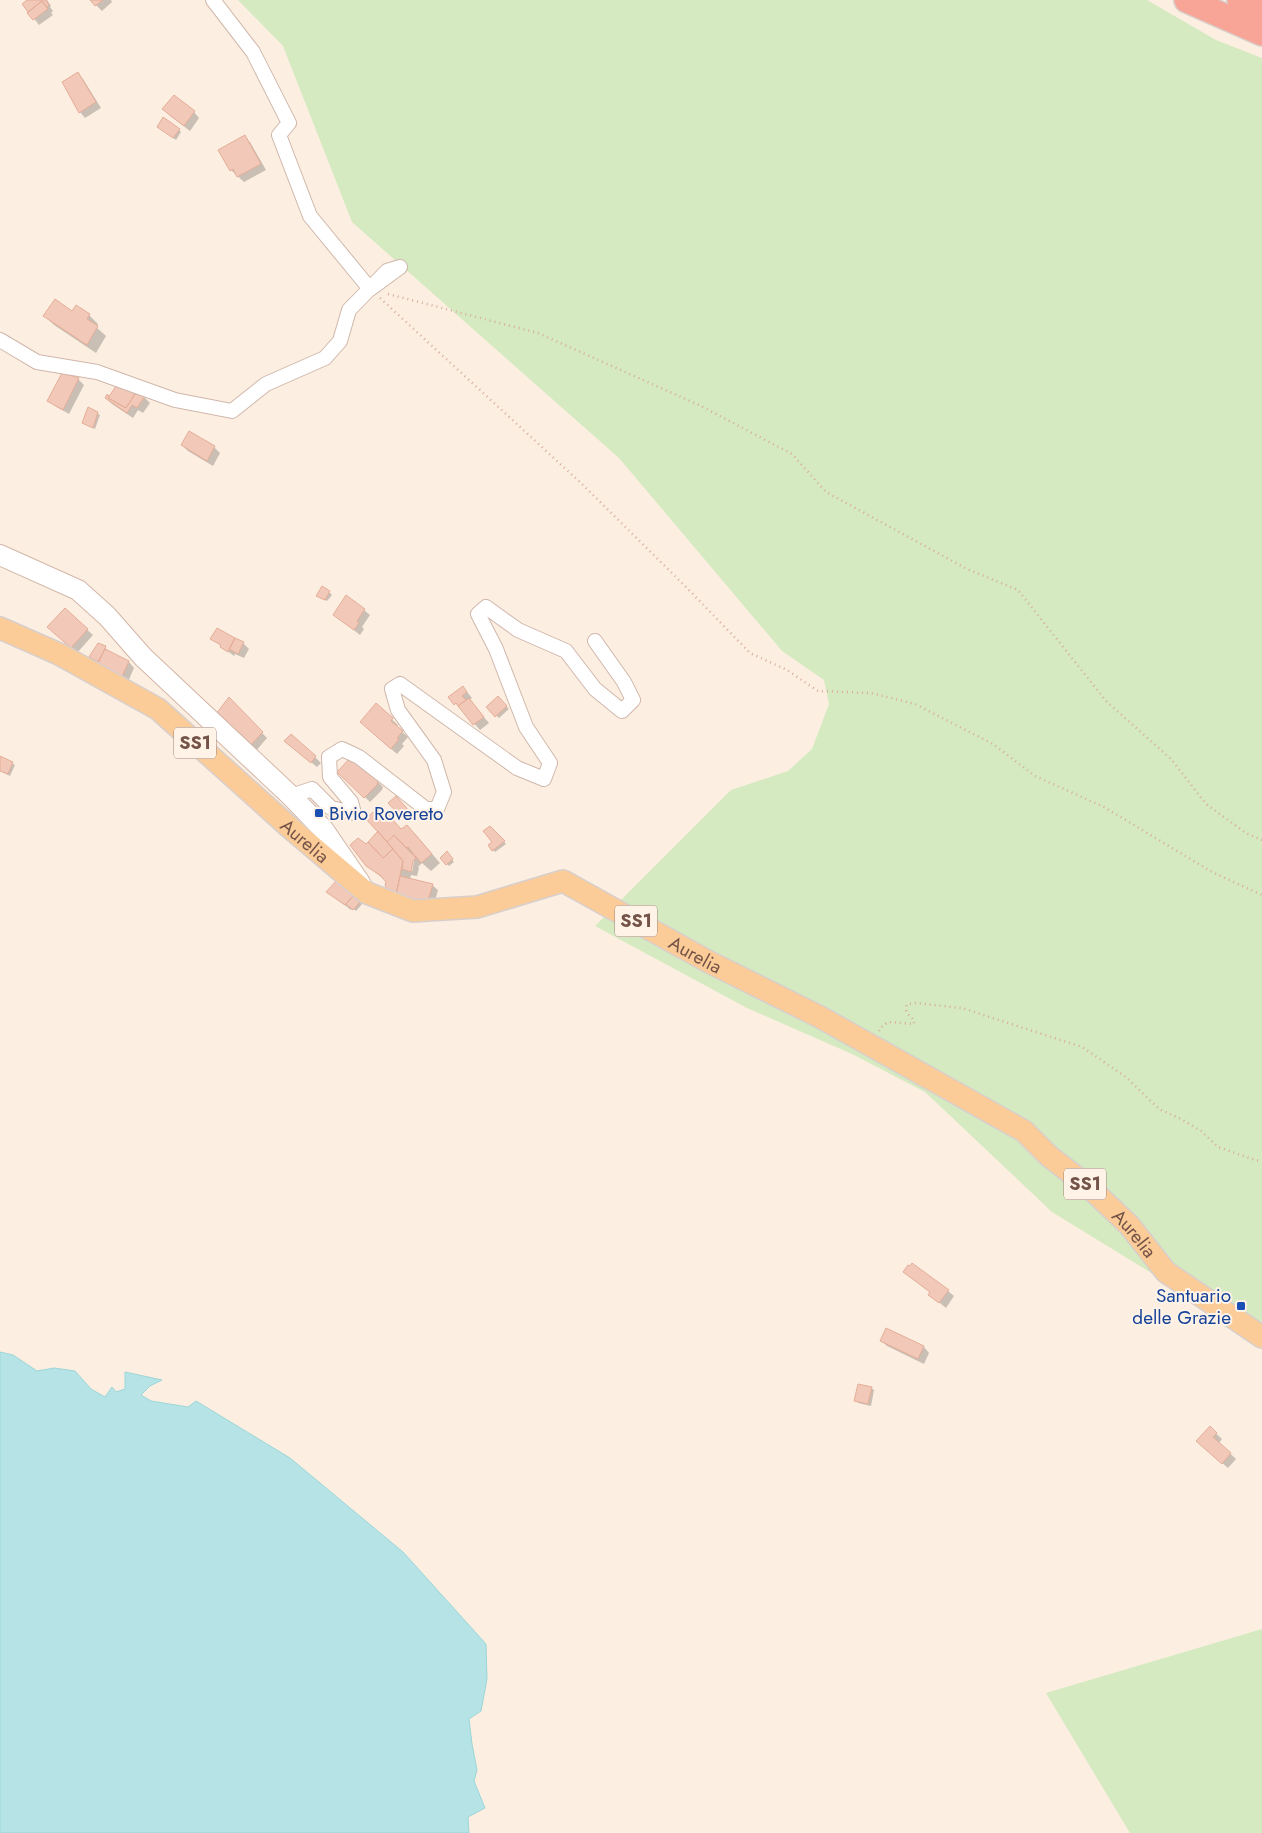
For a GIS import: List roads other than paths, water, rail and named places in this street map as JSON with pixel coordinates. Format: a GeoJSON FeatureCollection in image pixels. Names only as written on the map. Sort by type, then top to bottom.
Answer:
{"type":"FeatureCollection","features":[{"type":"Feature","properties":{"kind":"highway"},"geometry":{"type":"LineString","coordinates":[[1187,0],[1262,33]]}},
{"type":"Feature","properties":{"kind":"highway"},"geometry":{"type":"LineString","coordinates":[[1240,0],[1262,10]]}},
{"type":"Feature","properties":{"kind":"main road","name":"Aurelia"},"geometry":{"type":"LineString","coordinates":[[0,628],[59,654],[158,709],[288,826],[367,893],[413,911],[477,907],[563,881],[709,962],[820,1017],[1024,1131],[1049,1156],[1090,1188],[1129,1224],[1166,1272],[1262,1337]]}},
{"type":"Feature","properties":{"kind":"street"},"geometry":{"type":"LineString","coordinates":[[0,340],[37,362],[97,372],[175,400],[232,411],[266,384],[325,358],[340,341],[348,310],[370,289],[310,216],[279,135],[289,123],[253,52],[213,0]]}},
{"type":"Feature","properties":{"kind":"street"},"geometry":{"type":"LineString","coordinates":[[0,555],[78,590],[107,616],[143,657],[291,796],[323,829],[367,893]]}},
{"type":"Feature","properties":{"kind":"street"},"geometry":{"type":"LineString","coordinates":[[291,796],[312,789],[331,808],[354,813],[351,802],[330,777],[329,757],[342,749],[359,757],[426,809],[438,809],[444,792],[442,784],[434,760],[398,710],[392,689],[400,684],[517,768],[544,779],[550,763],[526,727],[496,649],[478,614],[486,607],[518,630],[566,652],[595,689],[622,711],[633,700],[624,682],[595,641]]}},
{"type":"Feature","properties":{"kind":"water"},"geometry":{"type":"Polygon","coordinates":[[[0,1352],[13,1355],[37,1371],[54,1368],[75,1371],[91,1389],[105,1397],[112,1387],[116,1392],[125,1389],[125,1372],[162,1380],[150,1386],[141,1395],[151,1401],[188,1407],[196,1401],[290,1458],[403,1552],[486,1644],[487,1679],[481,1711],[469,1719],[477,1770],[474,1781],[485,1808],[468,1817],[469,1833],[0,1833],[0,1352]]]}},
{"type":"Feature","properties":{"kind":"place","name":"Bivio Rovereto"},"geometry":{"type":"Point","coordinates":[319,813]}},
{"type":"Feature","properties":{"kind":"place","name":"Santuario delle Grazie"},"geometry":{"type":"Point","coordinates":[1241,1306]}}]}
